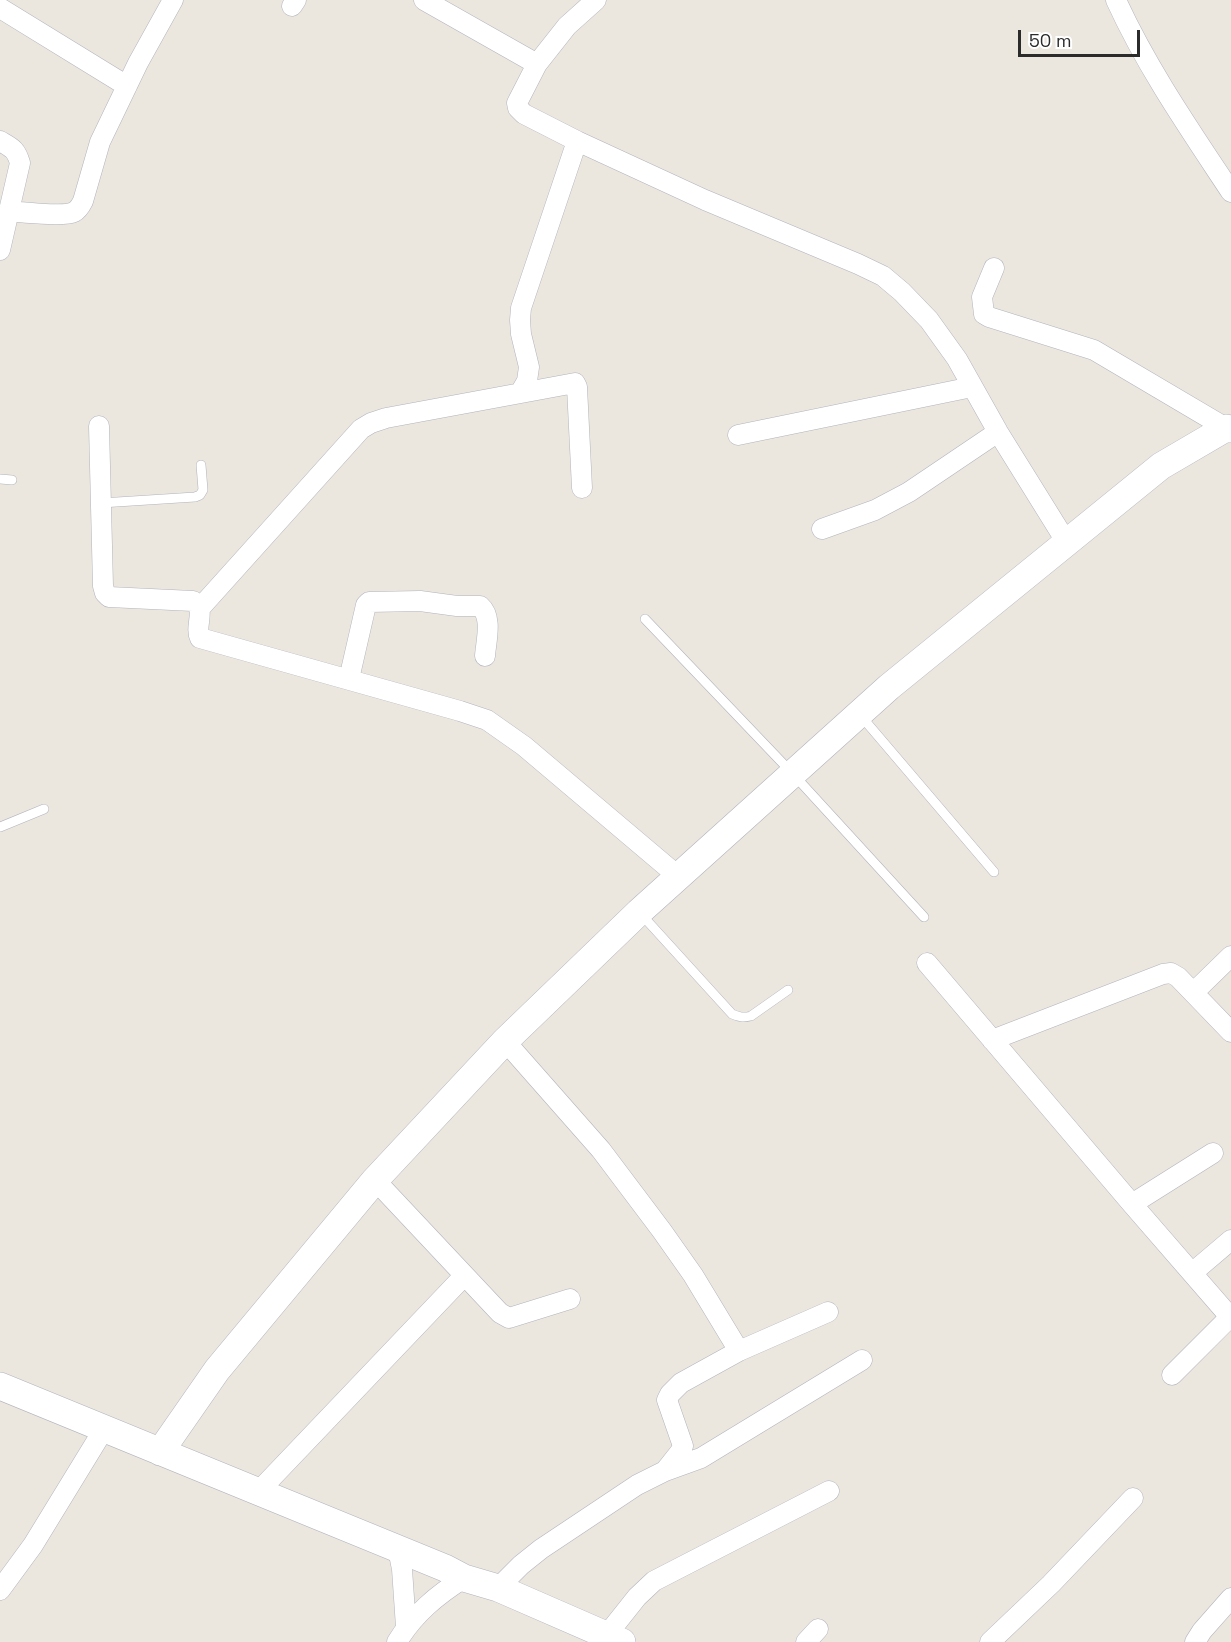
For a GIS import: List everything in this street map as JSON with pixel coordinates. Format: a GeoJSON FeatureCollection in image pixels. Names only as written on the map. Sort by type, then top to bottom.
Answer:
{"type":"FeatureCollection","features":[{"type":"Feature","properties":{"kind":"main road"},"geometry":{"type":"LineString","coordinates":[[160,1452],[217,1370],[375,1180],[505,1041],[639,912],[889,687],[1161,466],[1229,429]]}},
{"type":"Feature","properties":{"kind":"main road"},"geometry":{"type":"LineString","coordinates":[[0,1386],[445,1568],[464,1578],[498,1588],[610,1640]]}},
{"type":"Feature","properties":{"kind":"street"},"geometry":{"type":"LineString","coordinates":[[8,211],[39,214],[72,213],[78,208],[83,201],[100,142],[173,0]]}},
{"type":"Feature","properties":{"kind":"street"},"geometry":{"type":"LineString","coordinates":[[424,0],[537,64]]}},
{"type":"Feature","properties":{"kind":"street"},"geometry":{"type":"LineString","coordinates":[[596,0],[567,26],[537,64],[517,103],[518,108],[524,114],[577,141],[705,200],[884,276],[929,320],[957,359],[1067,543]]}},
{"type":"Feature","properties":{"kind":"street"},"geometry":{"type":"LineString","coordinates":[[1116,0],[1127,24],[1181,117],[1231,192]]}},
{"type":"Feature","properties":{"kind":"street"},"geometry":{"type":"LineString","coordinates":[[0,8],[127,86]]}},
{"type":"Feature","properties":{"kind":"street"},"geometry":{"type":"LineString","coordinates":[[0,141],[13,148],[18,154],[20,163],[0,250]]}},
{"type":"Feature","properties":{"kind":"street"},"geometry":{"type":"LineString","coordinates":[[520,393],[527,381],[529,367],[521,334],[521,308],[577,141]]}},
{"type":"Feature","properties":{"kind":"street"},"geometry":{"type":"LineString","coordinates":[[994,268],[982,297],[984,314],[1094,350],[1229,429]]}},
{"type":"Feature","properties":{"kind":"street"},"geometry":{"type":"LineString","coordinates":[[582,488],[578,387],[575,383],[386,418],[371,423],[361,429],[200,608],[197,629],[200,638],[487,720],[524,746],[679,877]]}},
{"type":"Feature","properties":{"kind":"street"},"geometry":{"type":"LineString","coordinates":[[738,435],[972,387]]}},
{"type":"Feature","properties":{"kind":"street"},"geometry":{"type":"LineString","coordinates":[[99,426],[105,593],[109,597],[193,601],[200,608]]}},
{"type":"Feature","properties":{"kind":"street"},"geometry":{"type":"LineString","coordinates":[[822,529],[875,510],[909,492],[999,432]]}},
{"type":"Feature","properties":{"kind":"street"},"geometry":{"type":"LineString","coordinates":[[349,680],[366,605],[369,602],[420,601],[457,606],[480,606],[486,613],[487,621],[484,656]]}},
{"type":"Feature","properties":{"kind":"street"},"geometry":{"type":"LineString","coordinates":[[1194,992],[1231,956]]}},
{"type":"Feature","properties":{"kind":"street"},"geometry":{"type":"LineString","coordinates":[[927,963],[1230,1317],[1172,1375]]}},
{"type":"Feature","properties":{"kind":"street"},"geometry":{"type":"LineString","coordinates":[[992,1040],[1163,974],[1171,973],[1179,977],[1231,1032]]}},
{"type":"Feature","properties":{"kind":"street"},"geometry":{"type":"LineString","coordinates":[[505,1041],[601,1150],[656,1222],[693,1275],[739,1352]]}},
{"type":"Feature","properties":{"kind":"street"},"geometry":{"type":"LineString","coordinates":[[1132,1204],[1213,1153]]}},
{"type":"Feature","properties":{"kind":"street"},"geometry":{"type":"LineString","coordinates":[[375,1180],[500,1313],[509,1318],[570,1299]]}},
{"type":"Feature","properties":{"kind":"street"},"geometry":{"type":"LineString","coordinates":[[1192,1273],[1231,1240]]}},
{"type":"Feature","properties":{"kind":"street"},"geometry":{"type":"LineString","coordinates":[[258,1492],[464,1276]]}},
{"type":"Feature","properties":{"kind":"street"},"geometry":{"type":"LineString","coordinates":[[665,1471],[683,1446],[667,1400],[681,1383],[739,1352],[828,1312]]}},
{"type":"Feature","properties":{"kind":"street"},"geometry":{"type":"LineString","coordinates":[[498,1588],[541,1549],[637,1485],[665,1471],[701,1458],[862,1360]]}},
{"type":"Feature","properties":{"kind":"street"},"geometry":{"type":"LineString","coordinates":[[0,1590],[33,1545],[104,1429]]}},
{"type":"Feature","properties":{"kind":"street"},"geometry":{"type":"LineString","coordinates":[[610,1640],[637,1596],[654,1581],[829,1491]]}},
{"type":"Feature","properties":{"kind":"street"},"geometry":{"type":"LineString","coordinates":[[995,1640],[1133,1498]]}},
{"type":"Feature","properties":{"kind":"street"},"geometry":{"type":"LineString","coordinates":[[398,1549],[404,1587],[402,1634]]}},
{"type":"Feature","properties":{"kind":"street"},"geometry":{"type":"LineString","coordinates":[[402,1634],[435,1597],[464,1578]]}},
{"type":"Feature","properties":{"kind":"street"},"geometry":{"type":"LineString","coordinates":[[1195,1642],[1231,1598]]}},
{"type":"Feature","properties":{"kind":"lane"},"geometry":{"type":"LineString","coordinates":[[101,503],[195,497],[203,490],[201,465]]}},
{"type":"Feature","properties":{"kind":"lane"},"geometry":{"type":"LineString","coordinates":[[0,479],[12,480]]}},
{"type":"Feature","properties":{"kind":"lane"},"geometry":{"type":"LineString","coordinates":[[645,620],[793,774],[924,917]]}},
{"type":"Feature","properties":{"kind":"lane"},"geometry":{"type":"LineString","coordinates":[[860,714],[994,872]]}},
{"type":"Feature","properties":{"kind":"lane"},"geometry":{"type":"LineString","coordinates":[[0,827],[44,808]]}},
{"type":"Feature","properties":{"kind":"lane"},"geometry":{"type":"LineString","coordinates":[[639,912],[732,1014],[745,1018],[751,1016],[788,990]]}}]}
